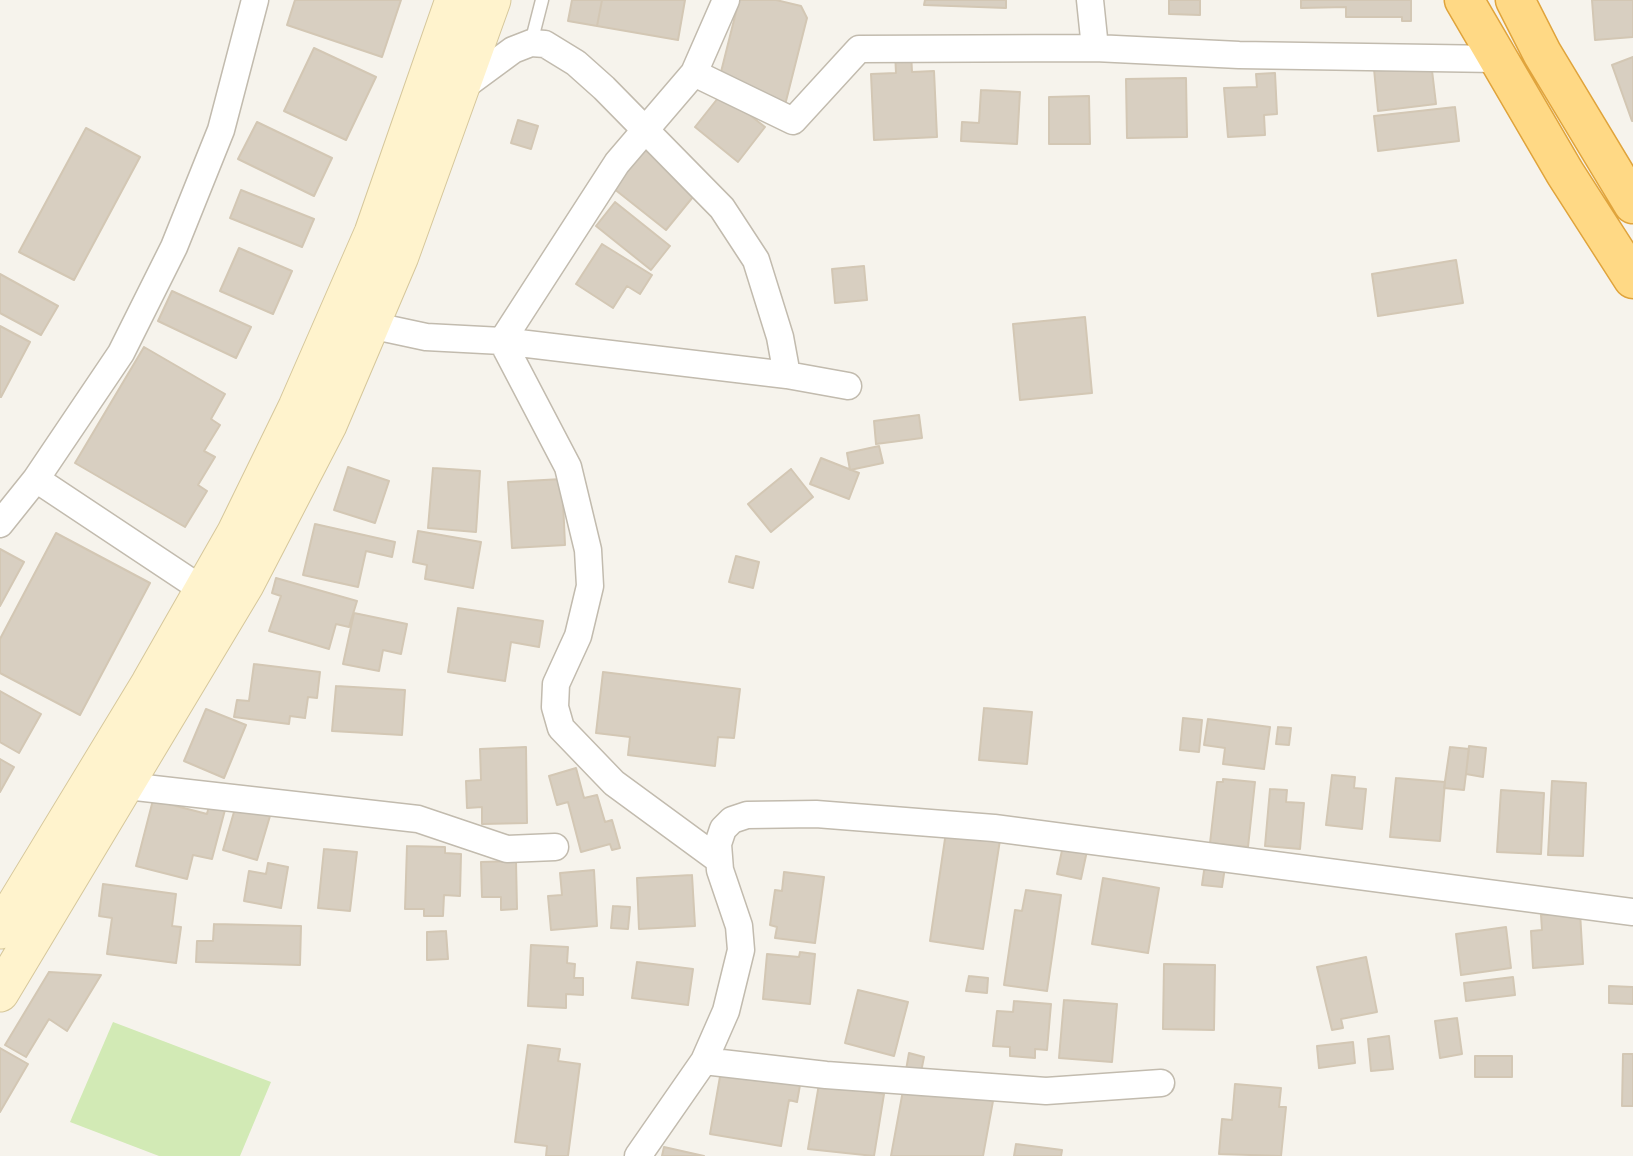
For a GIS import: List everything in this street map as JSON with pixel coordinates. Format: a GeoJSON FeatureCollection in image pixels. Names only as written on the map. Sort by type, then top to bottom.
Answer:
{"type":"FeatureCollection","features":[{"type":"Feature","properties":{"kind":"highway"},"geometry":{"type":"LineString","coordinates":[[1464,0],[1496,59],[1633,279]]}},
{"type":"Feature","properties":{"kind":"highway"},"geometry":{"type":"LineString","coordinates":[[1515,0],[1542,53],[1633,204]]}},
{"type":"Feature","properties":{"kind":"main road"},"geometry":{"type":"LineString","coordinates":[[0,930],[235,534],[297,407],[373,233],[454,0]]}},
{"type":"Feature","properties":{"kind":"main road"},"geometry":{"type":"LineString","coordinates":[[0,993],[127,786],[245,585],[328,425],[400,256],[492,0]]}},
{"type":"Feature","properties":{"kind":"street"},"geometry":{"type":"LineString","coordinates":[[0,524],[36,479],[121,353],[174,247],[221,131],[255,0]]}},
{"type":"Feature","properties":{"kind":"street"},"geometry":{"type":"LineString","coordinates":[[502,341],[579,219],[644,128],[694,73],[726,0]]}},
{"type":"Feature","properties":{"kind":"street"},"geometry":{"type":"LineString","coordinates":[[1090,0],[1096,48]]}},
{"type":"Feature","properties":{"kind":"street"},"geometry":{"type":"LineString","coordinates":[[460,89],[513,50],[531,43],[545,44],[576,63],[722,208],[756,260],[780,337],[787,375]]}},
{"type":"Feature","properties":{"kind":"street"},"geometry":{"type":"LineString","coordinates":[[694,73],[793,121],[859,49],[1096,48],[1239,55],[1496,59]]}},
{"type":"Feature","properties":{"kind":"street"},"geometry":{"type":"LineString","coordinates":[[370,325],[426,337],[502,341],[787,375],[848,386]]}},
{"type":"Feature","properties":{"kind":"street"},"geometry":{"type":"LineString","coordinates":[[502,341],[568,467],[588,550],[590,586],[578,636],[556,684],[555,707],[561,728],[614,783],[719,860]]}},
{"type":"Feature","properties":{"kind":"street"},"geometry":{"type":"LineString","coordinates":[[36,479],[203,590]]}},
{"type":"Feature","properties":{"kind":"street"},"geometry":{"type":"LineString","coordinates":[[127,786],[418,819],[507,849],[555,847]]}},
{"type":"Feature","properties":{"kind":"street"},"geometry":{"type":"LineString","coordinates":[[638,1156],[704,1062],[726,1012],[741,950],[739,926],[719,860],[718,844],[723,829],[732,820],[747,815],[816,814],[994,828],[1633,912]]}},
{"type":"Feature","properties":{"kind":"street"},"geometry":{"type":"LineString","coordinates":[[704,1062],[852,1077],[1046,1091],[1161,1083]]}},
{"type":"Feature","properties":{"kind":"lane"},"geometry":{"type":"LineString","coordinates":[[531,43],[542,0]]}},
{"type":"Feature","properties":{"kind":"green space"},"geometry":{"type":"Polygon","coordinates":[[[113,1022],[271,1082],[240,1156],[159,1156],[70,1122],[113,1022]]]}},
{"type":"Feature","properties":{"kind":"building"},"geometry":{"type":"Polygon","coordinates":[[[295,0],[401,0],[382,57],[287,25],[295,0]]]}},
{"type":"Feature","properties":{"kind":"building"},"geometry":{"type":"Polygon","coordinates":[[[572,0],[602,0],[597,26],[568,21],[572,0]]]}},
{"type":"Feature","properties":{"kind":"building"},"geometry":{"type":"Polygon","coordinates":[[[602,0],[685,0],[678,40],[597,26],[602,0]]]}},
{"type":"Feature","properties":{"kind":"building"},"geometry":{"type":"Polygon","coordinates":[[[739,0],[776,0],[801,6],[807,18],[785,105],[719,80],[739,0]]]}},
{"type":"Feature","properties":{"kind":"building"},"geometry":{"type":"Polygon","coordinates":[[[925,0],[1006,0],[1006,8],[924,5],[925,0]]]}},
{"type":"Feature","properties":{"kind":"building"},"geometry":{"type":"Polygon","coordinates":[[[1169,0],[1200,0],[1200,15],[1169,14],[1169,0]]]}},
{"type":"Feature","properties":{"kind":"building"},"geometry":{"type":"Polygon","coordinates":[[[1301,0],[1411,0],[1411,21],[1402,21],[1402,17],[1346,17],[1346,7],[1301,8],[1301,0]]]}},
{"type":"Feature","properties":{"kind":"building"},"geometry":{"type":"Polygon","coordinates":[[[1592,0],[1633,0],[1633,37],[1595,40],[1592,0]]]}},
{"type":"Feature","properties":{"kind":"building"},"geometry":{"type":"Polygon","coordinates":[[[314,48],[376,77],[346,140],[284,111],[314,48]]]}},
{"type":"Feature","properties":{"kind":"building"},"geometry":{"type":"Polygon","coordinates":[[[895,52],[911,52],[912,72],[934,71],[937,137],[874,140],[871,74],[896,73],[895,52]]]}},
{"type":"Feature","properties":{"kind":"building"},"geometry":{"type":"Polygon","coordinates":[[[1633,57],[1633,121],[1632,121],[1612,65],[1633,57]]]}},
{"type":"Feature","properties":{"kind":"building"},"geometry":{"type":"Polygon","coordinates":[[[1431,62],[1436,104],[1378,111],[1374,69],[1431,62]]]}},
{"type":"Feature","properties":{"kind":"building"},"geometry":{"type":"Polygon","coordinates":[[[1275,73],[1277,114],[1264,115],[1265,135],[1228,137],[1224,88],[1257,87],[1256,74],[1275,73]]]}},
{"type":"Feature","properties":{"kind":"building"},"geometry":{"type":"Polygon","coordinates":[[[1186,78],[1187,137],[1127,138],[1126,79],[1186,78]]]}},
{"type":"Feature","properties":{"kind":"building"},"geometry":{"type":"Polygon","coordinates":[[[981,90],[1020,92],[1017,144],[961,141],[962,122],[979,123],[981,90]]]}},
{"type":"Feature","properties":{"kind":"building"},"geometry":{"type":"Polygon","coordinates":[[[722,93],[765,127],[738,162],[695,127],[722,93]]]}},
{"type":"Feature","properties":{"kind":"building"},"geometry":{"type":"Polygon","coordinates":[[[1089,96],[1090,144],[1049,144],[1049,97],[1089,96]]]}},
{"type":"Feature","properties":{"kind":"building"},"geometry":{"type":"Polygon","coordinates":[[[1455,107],[1459,141],[1378,151],[1374,116],[1455,107]]]}},
{"type":"Feature","properties":{"kind":"building"},"geometry":{"type":"Polygon","coordinates":[[[518,120],[538,126],[531,149],[511,143],[518,120]]]}},
{"type":"Feature","properties":{"kind":"building"},"geometry":{"type":"Polygon","coordinates":[[[257,122],[332,158],[314,196],[238,159],[257,122]]]}},
{"type":"Feature","properties":{"kind":"building"},"geometry":{"type":"Polygon","coordinates":[[[86,128],[140,157],[74,280],[19,252],[86,128]]]}},
{"type":"Feature","properties":{"kind":"building"},"geometry":{"type":"Polygon","coordinates":[[[644,149],[697,192],[666,230],[613,188],[644,149]]]}},
{"type":"Feature","properties":{"kind":"building"},"geometry":{"type":"Polygon","coordinates":[[[241,190],[314,219],[302,247],[230,218],[241,190]]]}},
{"type":"Feature","properties":{"kind":"building"},"geometry":{"type":"Polygon","coordinates":[[[615,202],[670,246],[651,270],[596,226],[615,202]]]}},
{"type":"Feature","properties":{"kind":"building"},"geometry":{"type":"Polygon","coordinates":[[[602,244],[652,275],[640,294],[627,286],[613,308],[576,284],[602,244]]]}},
{"type":"Feature","properties":{"kind":"building"},"geometry":{"type":"Polygon","coordinates":[[[239,248],[292,271],[273,314],[220,291],[239,248]]]}},
{"type":"Feature","properties":{"kind":"building"},"geometry":{"type":"Polygon","coordinates":[[[1456,260],[1463,303],[1378,316],[1372,274],[1456,260]]]}},
{"type":"Feature","properties":{"kind":"building"},"geometry":{"type":"Polygon","coordinates":[[[864,266],[867,300],[835,303],[832,269],[864,266]]]}},
{"type":"Feature","properties":{"kind":"building"},"geometry":{"type":"Polygon","coordinates":[[[0,274],[58,306],[41,335],[0,313],[0,274]]]}},
{"type":"Feature","properties":{"kind":"building"},"geometry":{"type":"Polygon","coordinates":[[[172,291],[251,327],[236,358],[158,321],[172,291]]]}},
{"type":"Feature","properties":{"kind":"building"},"geometry":{"type":"Polygon","coordinates":[[[1085,317],[1092,393],[1020,400],[1013,324],[1085,317]]]}},
{"type":"Feature","properties":{"kind":"building"},"geometry":{"type":"Polygon","coordinates":[[[0,326],[30,342],[1,397],[0,397],[0,326]]]}},
{"type":"Feature","properties":{"kind":"building"},"geometry":{"type":"Polygon","coordinates":[[[144,347],[225,394],[211,419],[220,425],[204,451],[215,457],[198,485],[207,491],[185,527],[75,463],[144,347]]]}},
{"type":"Feature","properties":{"kind":"building"},"geometry":{"type":"Polygon","coordinates":[[[919,415],[922,438],[876,444],[874,421],[919,415]]]}},
{"type":"Feature","properties":{"kind":"building"},"geometry":{"type":"Polygon","coordinates":[[[879,446],[883,463],[850,470],[847,453],[879,446]]]}},
{"type":"Feature","properties":{"kind":"building"},"geometry":{"type":"Polygon","coordinates":[[[821,458],[859,473],[849,499],[810,484],[821,458]]]}},
{"type":"Feature","properties":{"kind":"building"},"geometry":{"type":"Polygon","coordinates":[[[348,467],[389,481],[375,523],[334,510],[348,467]]]}},
{"type":"Feature","properties":{"kind":"building"},"geometry":{"type":"Polygon","coordinates":[[[433,468],[480,471],[476,532],[428,528],[433,468]]]}},
{"type":"Feature","properties":{"kind":"building"},"geometry":{"type":"Polygon","coordinates":[[[791,469],[813,497],[771,532],[748,504],[791,469]]]}},
{"type":"Feature","properties":{"kind":"building"},"geometry":{"type":"Polygon","coordinates":[[[562,479],[565,545],[512,548],[508,482],[562,479]]]}},
{"type":"Feature","properties":{"kind":"building"},"geometry":{"type":"Polygon","coordinates":[[[315,524],[395,542],[392,557],[366,551],[358,587],[303,575],[315,524]]]}},
{"type":"Feature","properties":{"kind":"building"},"geometry":{"type":"Polygon","coordinates":[[[418,531],[481,542],[473,588],[425,579],[427,565],[413,562],[418,531]]]}},
{"type":"Feature","properties":{"kind":"building"},"geometry":{"type":"Polygon","coordinates":[[[56,533],[150,583],[80,715],[0,673],[0,639],[56,533]]]}},
{"type":"Feature","properties":{"kind":"building"},"geometry":{"type":"Polygon","coordinates":[[[0,549],[24,562],[0,606],[0,549]]]}},
{"type":"Feature","properties":{"kind":"building"},"geometry":{"type":"Polygon","coordinates":[[[736,556],[759,562],[753,588],[729,582],[736,556]]]}},
{"type":"Feature","properties":{"kind":"building"},"geometry":{"type":"Polygon","coordinates":[[[276,578],[357,601],[349,627],[336,624],[329,649],[269,631],[281,596],[272,593],[276,578]]]}},
{"type":"Feature","properties":{"kind":"building"},"geometry":{"type":"Polygon","coordinates":[[[458,608],[543,621],[539,647],[511,642],[505,681],[448,672],[458,608]]]}},
{"type":"Feature","properties":{"kind":"building"},"geometry":{"type":"Polygon","coordinates":[[[354,613],[407,624],[401,654],[383,650],[379,671],[343,664],[354,613]]]}},
{"type":"Feature","properties":{"kind":"building"},"geometry":{"type":"Polygon","coordinates":[[[254,664],[320,672],[317,698],[308,697],[305,718],[290,716],[289,724],[234,717],[237,700],[249,701],[254,664]]]}},
{"type":"Feature","properties":{"kind":"building"},"geometry":{"type":"Polygon","coordinates":[[[603,672],[740,689],[734,738],[718,737],[715,766],[628,755],[630,737],[596,733],[603,672]]]}},
{"type":"Feature","properties":{"kind":"building"},"geometry":{"type":"Polygon","coordinates":[[[336,686],[405,690],[402,735],[332,731],[336,686]]]}},
{"type":"Feature","properties":{"kind":"building"},"geometry":{"type":"Polygon","coordinates":[[[0,691],[41,714],[19,753],[0,742],[0,691]]]}},
{"type":"Feature","properties":{"kind":"building"},"geometry":{"type":"Polygon","coordinates":[[[984,708],[1032,712],[1027,764],[979,760],[984,708]]]}},
{"type":"Feature","properties":{"kind":"building"},"geometry":{"type":"Polygon","coordinates":[[[206,709],[246,725],[224,778],[184,761],[206,709]]]}},
{"type":"Feature","properties":{"kind":"building"},"geometry":{"type":"Polygon","coordinates":[[[1183,718],[1202,720],[1199,752],[1180,750],[1183,718]]]}},
{"type":"Feature","properties":{"kind":"building"},"geometry":{"type":"Polygon","coordinates":[[[1208,719],[1270,727],[1264,769],[1223,764],[1225,748],[1204,745],[1208,719]]]}},
{"type":"Feature","properties":{"kind":"building"},"geometry":{"type":"Polygon","coordinates":[[[1278,727],[1291,728],[1289,745],[1276,744],[1278,727]]]}},
{"type":"Feature","properties":{"kind":"building"},"geometry":{"type":"Polygon","coordinates":[[[1469,746],[1486,748],[1483,777],[1466,774],[1469,746]]]}},
{"type":"Feature","properties":{"kind":"building"},"geometry":{"type":"Polygon","coordinates":[[[526,747],[527,823],[482,824],[482,807],[467,808],[466,781],[481,780],[480,749],[526,747]]]}},
{"type":"Feature","properties":{"kind":"building"},"geometry":{"type":"Polygon","coordinates":[[[1450,747],[1469,749],[1464,790],[1444,788],[1450,747]]]}},
{"type":"Feature","properties":{"kind":"building"},"geometry":{"type":"Polygon","coordinates":[[[0,759],[14,767],[0,792],[0,759]]]}},
{"type":"Feature","properties":{"kind":"building"},"geometry":{"type":"Polygon","coordinates":[[[576,768],[584,798],[597,795],[605,822],[612,820],[620,848],[612,850],[610,844],[581,852],[568,802],[557,805],[549,776],[576,768]]]}},
{"type":"Feature","properties":{"kind":"building"},"geometry":{"type":"Polygon","coordinates":[[[1332,775],[1355,777],[1354,788],[1366,789],[1362,829],[1326,825],[1332,775]]]}},
{"type":"Feature","properties":{"kind":"building"},"geometry":{"type":"Polygon","coordinates":[[[1396,778],[1445,782],[1440,841],[1390,837],[1396,778]]]}},
{"type":"Feature","properties":{"kind":"building"},"geometry":{"type":"Polygon","coordinates":[[[1223,779],[1255,782],[1248,847],[1210,843],[1217,782],[1223,782],[1223,779]]]}},
{"type":"Feature","properties":{"kind":"building"},"geometry":{"type":"Polygon","coordinates":[[[1552,781],[1586,783],[1583,856],[1548,855],[1552,781]]]}},
{"type":"Feature","properties":{"kind":"building"},"geometry":{"type":"Polygon","coordinates":[[[1270,789],[1287,790],[1286,802],[1304,803],[1300,849],[1265,846],[1270,789]]]}},
{"type":"Feature","properties":{"kind":"building"},"geometry":{"type":"Polygon","coordinates":[[[1501,790],[1544,793],[1541,854],[1497,852],[1501,790]]]}},
{"type":"Feature","properties":{"kind":"building"},"geometry":{"type":"Polygon","coordinates":[[[153,800],[207,814],[210,802],[226,806],[212,859],[193,855],[187,879],[136,866],[153,800]]]}},
{"type":"Feature","properties":{"kind":"building"},"geometry":{"type":"Polygon","coordinates":[[[236,805],[270,816],[257,860],[223,850],[236,805]]]}},
{"type":"Feature","properties":{"kind":"building"},"geometry":{"type":"Polygon","coordinates":[[[946,832],[1000,840],[983,949],[930,941],[946,832]]]}},
{"type":"Feature","properties":{"kind":"building"},"geometry":{"type":"Polygon","coordinates":[[[1064,841],[1088,846],[1081,879],[1057,874],[1064,841]]]}},
{"type":"Feature","properties":{"kind":"building"},"geometry":{"type":"Polygon","coordinates":[[[407,846],[445,847],[445,853],[461,854],[460,896],[444,895],[443,916],[424,916],[424,909],[405,909],[407,846]]]}},
{"type":"Feature","properties":{"kind":"building"},"geometry":{"type":"Polygon","coordinates":[[[324,849],[357,852],[350,911],[318,908],[324,849]]]}},
{"type":"Feature","properties":{"kind":"building"},"geometry":{"type":"Polygon","coordinates":[[[516,861],[517,909],[501,910],[501,897],[482,897],[481,862],[516,861]]]}},
{"type":"Feature","properties":{"kind":"building"},"geometry":{"type":"Polygon","coordinates":[[[268,863],[288,867],[281,908],[244,901],[249,871],[266,874],[268,863]]]}},
{"type":"Feature","properties":{"kind":"building"},"geometry":{"type":"Polygon","coordinates":[[[1205,864],[1225,867],[1222,887],[1202,885],[1205,864]]]}},
{"type":"Feature","properties":{"kind":"building"},"geometry":{"type":"Polygon","coordinates":[[[594,870],[597,926],[551,930],[548,896],[562,895],[560,873],[594,870]]]}},
{"type":"Feature","properties":{"kind":"building"},"geometry":{"type":"Polygon","coordinates":[[[784,872],[824,877],[815,943],[775,938],[777,927],[770,925],[775,890],[782,891],[784,872]]]}},
{"type":"Feature","properties":{"kind":"building"},"geometry":{"type":"Polygon","coordinates":[[[692,875],[695,926],[639,929],[637,878],[692,875]]]}},
{"type":"Feature","properties":{"kind":"building"},"geometry":{"type":"Polygon","coordinates":[[[1103,878],[1159,888],[1148,953],[1092,944],[1103,878]]]}},
{"type":"Feature","properties":{"kind":"building"},"geometry":{"type":"Polygon","coordinates":[[[103,884],[176,894],[172,926],[181,927],[176,963],[107,954],[112,918],[99,916],[103,884]]]}},
{"type":"Feature","properties":{"kind":"building"},"geometry":{"type":"Polygon","coordinates":[[[1026,890],[1061,895],[1047,991],[1004,985],[1015,910],[1022,911],[1026,890]]]}},
{"type":"Feature","properties":{"kind":"building"},"geometry":{"type":"Polygon","coordinates":[[[613,906],[630,907],[628,929],[611,928],[613,906]]]}},
{"type":"Feature","properties":{"kind":"building"},"geometry":{"type":"Polygon","coordinates":[[[1580,912],[1583,964],[1533,968],[1531,931],[1542,930],[1541,915],[1580,912]]]}},
{"type":"Feature","properties":{"kind":"building"},"geometry":{"type":"Polygon","coordinates":[[[214,924],[301,926],[300,965],[196,962],[197,941],[213,941],[214,924]]]}},
{"type":"Feature","properties":{"kind":"building"},"geometry":{"type":"Polygon","coordinates":[[[1506,927],[1511,968],[1461,975],[1456,934],[1506,927]]]}},
{"type":"Feature","properties":{"kind":"building"},"geometry":{"type":"Polygon","coordinates":[[[446,931],[448,959],[427,960],[427,932],[446,931]]]}},
{"type":"Feature","properties":{"kind":"building"},"geometry":{"type":"Polygon","coordinates":[[[531,945],[568,947],[567,963],[575,964],[574,978],[583,978],[583,995],[566,994],[566,1008],[528,1006],[531,945]]]}},
{"type":"Feature","properties":{"kind":"building"},"geometry":{"type":"Polygon","coordinates":[[[800,952],[815,954],[810,1004],[763,999],[767,954],[799,957],[800,952]]]}},
{"type":"Feature","properties":{"kind":"building"},"geometry":{"type":"Polygon","coordinates":[[[1366,957],[1377,1012],[1341,1019],[1343,1028],[1332,1030],[1317,967],[1366,957]]]}},
{"type":"Feature","properties":{"kind":"building"},"geometry":{"type":"Polygon","coordinates":[[[637,962],[693,969],[688,1005],[632,998],[637,962]]]}},
{"type":"Feature","properties":{"kind":"building"},"geometry":{"type":"Polygon","coordinates":[[[1164,964],[1215,965],[1214,1030],[1163,1029],[1164,964]]]}},
{"type":"Feature","properties":{"kind":"building"},"geometry":{"type":"Polygon","coordinates":[[[49,972],[101,975],[67,1031],[49,1019],[26,1057],[5,1045],[49,972]]]}},
{"type":"Feature","properties":{"kind":"building"},"geometry":{"type":"Polygon","coordinates":[[[969,976],[988,978],[987,993],[966,991],[969,976]]]}},
{"type":"Feature","properties":{"kind":"building"},"geometry":{"type":"Polygon","coordinates":[[[1513,977],[1515,995],[1466,1001],[1464,983],[1513,977]]]}},
{"type":"Feature","properties":{"kind":"building"},"geometry":{"type":"Polygon","coordinates":[[[1609,986],[1633,987],[1633,1004],[1609,1003],[1609,986]]]}},
{"type":"Feature","properties":{"kind":"building"},"geometry":{"type":"Polygon","coordinates":[[[858,990],[908,1002],[894,1056],[845,1043],[858,990]]]}},
{"type":"Feature","properties":{"kind":"building"},"geometry":{"type":"Polygon","coordinates":[[[1064,1000],[1117,1004],[1112,1062],[1059,1058],[1064,1000]]]}},
{"type":"Feature","properties":{"kind":"building"},"geometry":{"type":"Polygon","coordinates":[[[1014,1001],[1051,1004],[1047,1050],[1035,1049],[1035,1058],[1010,1056],[1010,1047],[993,1046],[997,1011],[1013,1012],[1014,1001]]]}},
{"type":"Feature","properties":{"kind":"building"},"geometry":{"type":"Polygon","coordinates":[[[1457,1018],[1462,1054],[1440,1058],[1435,1021],[1457,1018]]]}},
{"type":"Feature","properties":{"kind":"building"},"geometry":{"type":"Polygon","coordinates":[[[1389,1036],[1393,1069],[1371,1071],[1368,1039],[1389,1036]]]}},
{"type":"Feature","properties":{"kind":"building"},"geometry":{"type":"Polygon","coordinates":[[[1353,1042],[1355,1063],[1319,1068],[1317,1046],[1353,1042]]]}},
{"type":"Feature","properties":{"kind":"building"},"geometry":{"type":"Polygon","coordinates":[[[528,1045],[560,1049],[558,1061],[580,1064],[568,1156],[546,1156],[547,1146],[515,1142],[528,1045]]]}},
{"type":"Feature","properties":{"kind":"building"},"geometry":{"type":"Polygon","coordinates":[[[0,1048],[28,1064],[0,1112],[0,1048]]]}},
{"type":"Feature","properties":{"kind":"building"},"geometry":{"type":"Polygon","coordinates":[[[909,1053],[924,1057],[921,1072],[906,1070],[909,1053]]]}},
{"type":"Feature","properties":{"kind":"building"},"geometry":{"type":"Polygon","coordinates":[[[1623,1054],[1633,1054],[1633,1106],[1622,1106],[1623,1054]]]}},
{"type":"Feature","properties":{"kind":"building"},"geometry":{"type":"Polygon","coordinates":[[[1475,1056],[1512,1056],[1512,1077],[1475,1077],[1475,1056]]]}},
{"type":"Feature","properties":{"kind":"building"},"geometry":{"type":"Polygon","coordinates":[[[721,1071],[800,1085],[797,1102],[789,1100],[781,1146],[710,1134],[721,1071]]]}},
{"type":"Feature","properties":{"kind":"building"},"geometry":{"type":"Polygon","coordinates":[[[819,1084],[884,1094],[874,1156],[808,1149],[819,1084]]]}},
{"type":"Feature","properties":{"kind":"building"},"geometry":{"type":"Polygon","coordinates":[[[1235,1084],[1281,1088],[1279,1107],[1286,1107],[1281,1156],[1219,1154],[1222,1119],[1232,1120],[1235,1084]]]}},
{"type":"Feature","properties":{"kind":"building"},"geometry":{"type":"Polygon","coordinates":[[[904,1085],[993,1101],[983,1156],[891,1156],[904,1085]]]}},
{"type":"Feature","properties":{"kind":"building"},"geometry":{"type":"Polygon","coordinates":[[[1016,1144],[1062,1150],[1061,1156],[1014,1156],[1016,1144]]]}},
{"type":"Feature","properties":{"kind":"building"},"geometry":{"type":"Polygon","coordinates":[[[664,1147],[704,1156],[662,1156],[664,1147]]]}}]}
